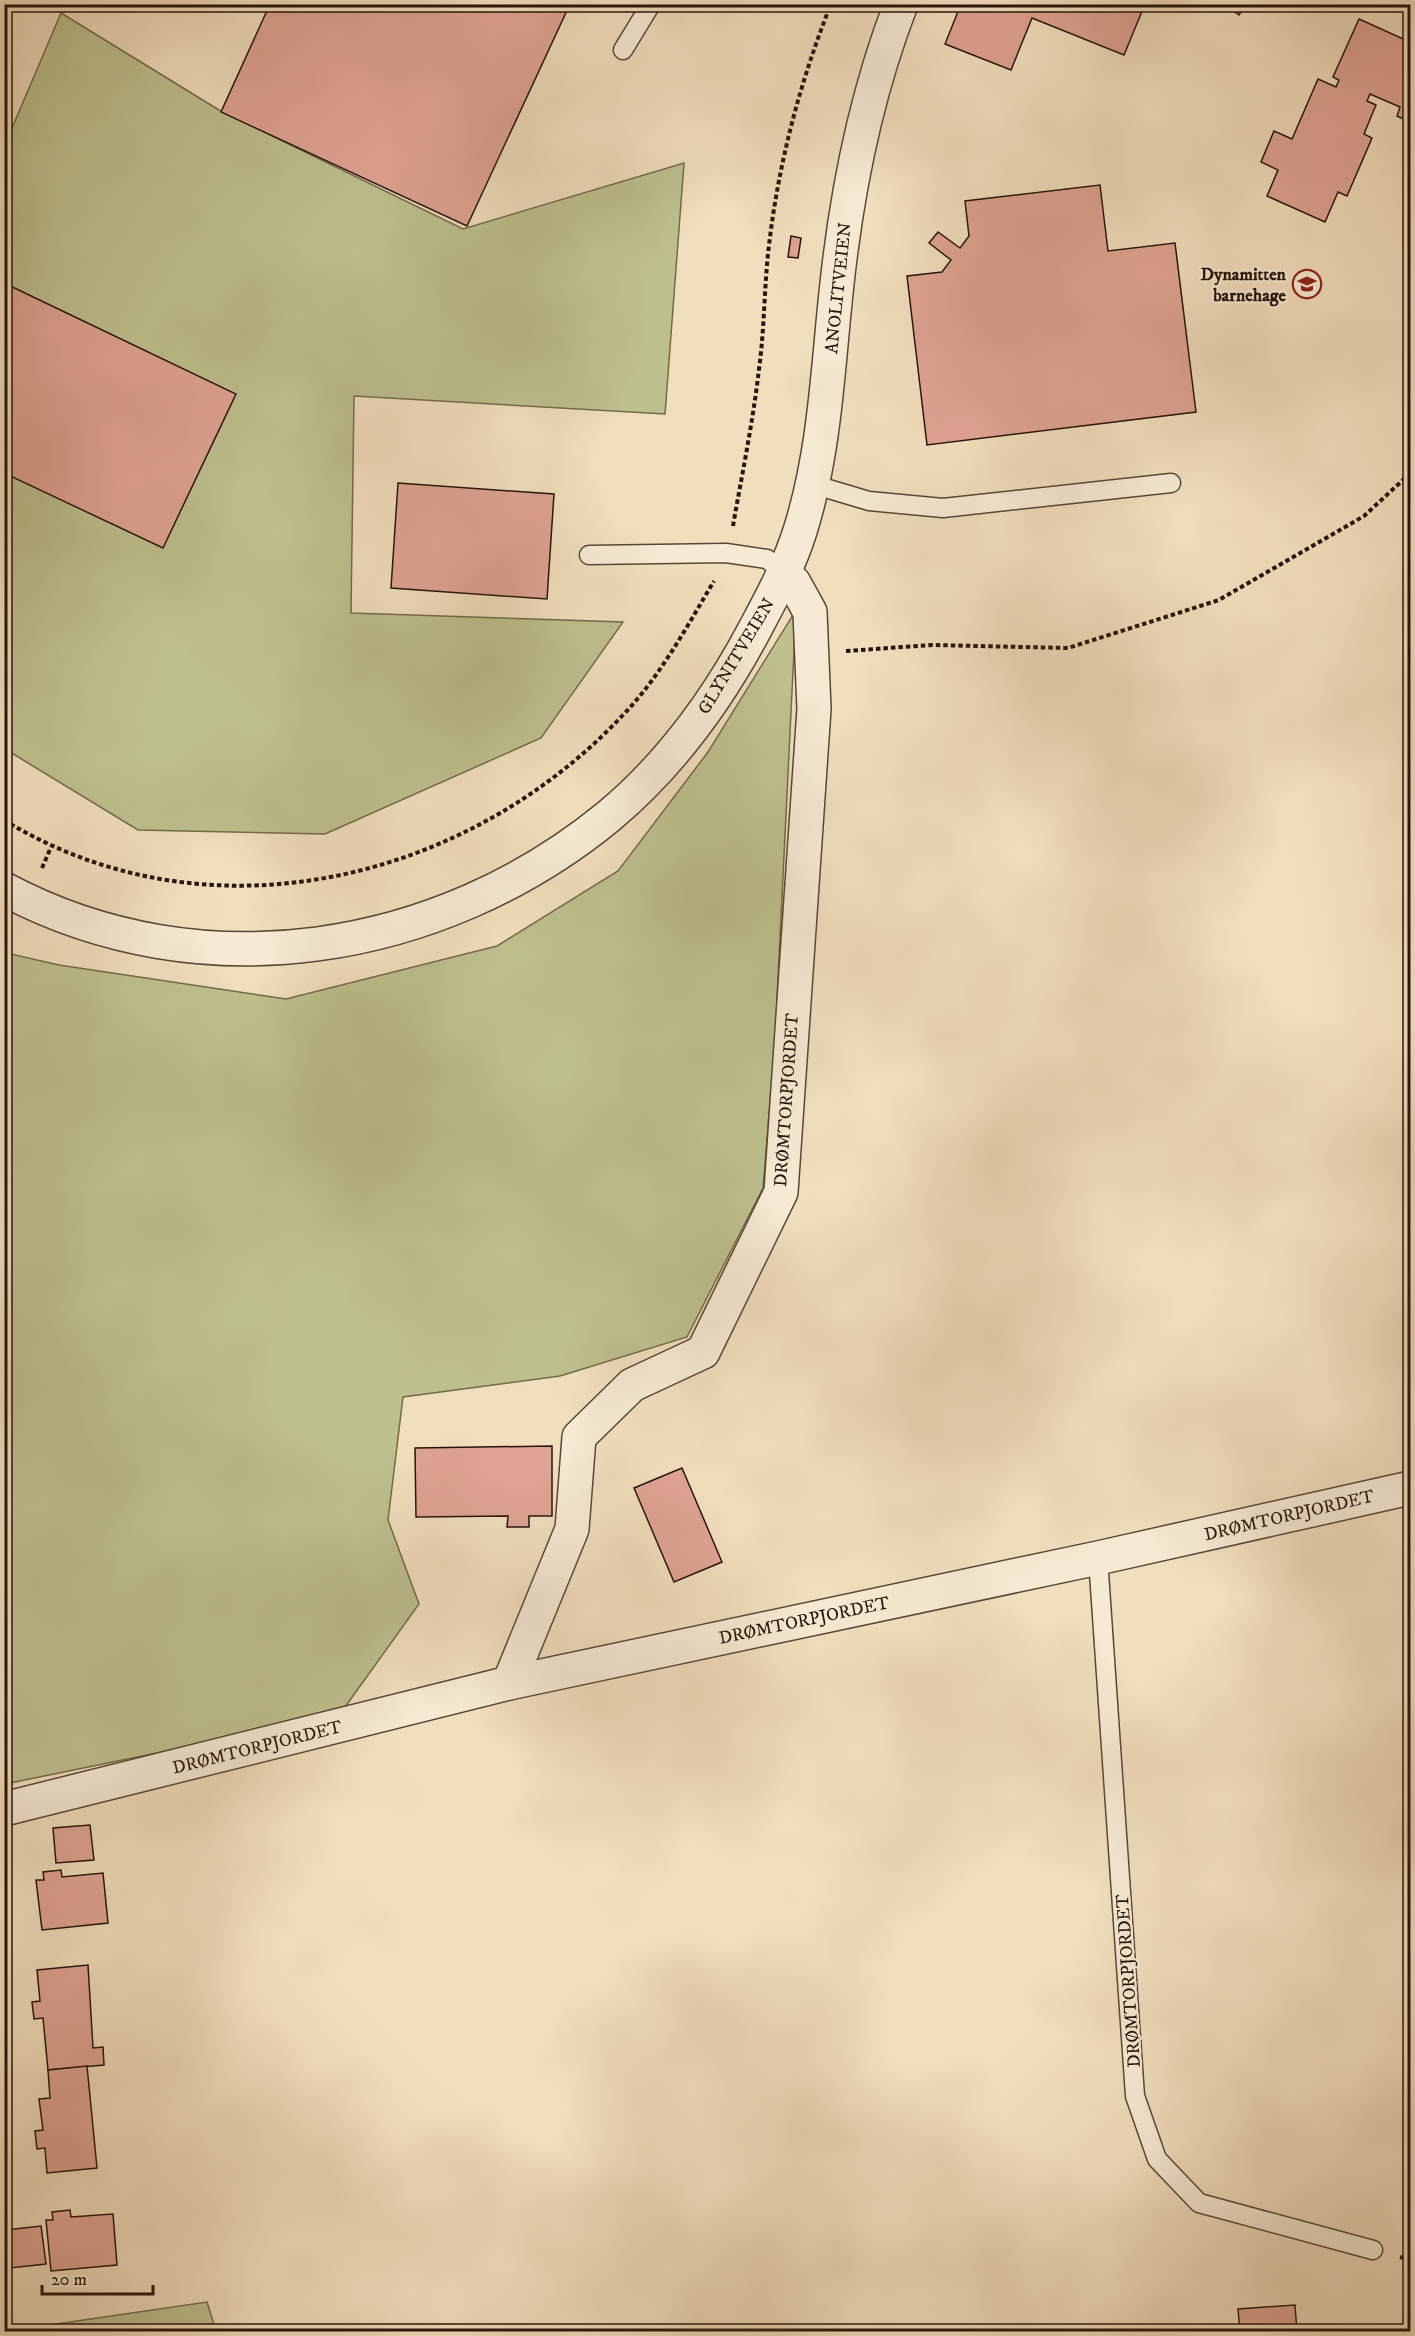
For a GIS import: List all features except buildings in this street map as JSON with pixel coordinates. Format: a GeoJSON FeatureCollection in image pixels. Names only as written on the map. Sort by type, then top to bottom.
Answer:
{"type":"FeatureCollection","features":[{"type":"Feature","properties":{"kind":"street","name":"ANOLITVEIEN"},"geometry":{"type":"LineString","coordinates":[[784,573],[799,532],[812,484],[822,431],[840,255],[858,147],[869,96],[901,4]]}},
{"type":"Feature","properties":{"kind":"street","name":"DRØMTORPJORDET"},"geometry":{"type":"LineString","coordinates":[[509,1683],[572,1528],[579,1437],[632,1385],[703,1352],[781,1192],[814,709],[810,612],[794,583],[784,573]]}},
{"type":"Feature","properties":{"kind":"street","name":"GLYNITVEIEN"},"geometry":{"type":"LineString","coordinates":[[4,889],[52,911],[120,934],[188,946],[232,950],[297,948],[333,942],[410,923],[491,892],[551,858],[637,791],[692,728],[719,690],[745,647],[784,573]]}},
{"type":"Feature","properties":{"kind":"street","name":"DRØMTORPJORDET"},"geometry":{"type":"LineString","coordinates":[[4,1809],[509,1683],[1098,1558],[1410,1488]]}},
{"type":"Feature","properties":{"kind":"lane"},"geometry":{"type":"LineString","coordinates":[[622,50],[651,4]]}},
{"type":"Feature","properties":{"kind":"lane"},"geometry":{"type":"LineString","coordinates":[[812,484],[869,501],[943,508],[1171,483]]}},
{"type":"Feature","properties":{"kind":"lane"},"geometry":{"type":"LineString","coordinates":[[589,555],[726,553],[766,559],[784,573]]}},
{"type":"Feature","properties":{"kind":"lane","name":"DRØMTORPJORDET"},"geometry":{"type":"LineString","coordinates":[[1098,1558],[1136,2096],[1157,2159],[1199,2203],[1373,2250]]}},
{"type":"Feature","properties":{"kind":"path"},"geometry":{"type":"LineString","coordinates":[[4,19],[10,4]]}},
{"type":"Feature","properties":{"kind":"path"},"geometry":{"type":"LineString","coordinates":[[4,820],[51,847],[133,874],[204,884],[264,886],[325,878],[393,862],[424,852],[462,835],[523,800],[572,764],[604,735],[643,691],[678,642],[719,573],[726,553],[756,396],[774,205],[804,80],[831,4]]}},
{"type":"Feature","properties":{"kind":"path"},"geometry":{"type":"LineString","coordinates":[[813,653],[932,645],[1068,648],[1219,600],[1364,516],[1403,480],[1410,469]]}},
{"type":"Feature","properties":{"kind":"green space"},"geometry":{"type":"Polygon","coordinates":[[[61,13],[219,110],[463,229],[684,163],[665,414],[354,396],[351,613],[623,622],[541,738],[325,834],[138,830],[5,749],[4,147],[61,13]]]}},
{"type":"Feature","properties":{"kind":"green space"},"geometry":{"type":"Polygon","coordinates":[[[796,610],[775,1040],[763,1188],[687,1337],[560,1376],[403,1397],[388,1520],[419,1604],[345,1707],[196,1745],[5,1784],[4,965],[11,954],[59,965],[286,999],[497,946],[618,871],[708,752],[796,610]]]}},
{"type":"Feature","properties":{"kind":"green space"},"geometry":{"type":"Polygon","coordinates":[[[207,2302],[216,2331],[8,2331],[207,2302]]]}},
{"type":"Feature","properties":{"kind":"place","name":"Dynamitten barnehage"},"geometry":{"type":"Point","coordinates":[1307,284]}}]}
